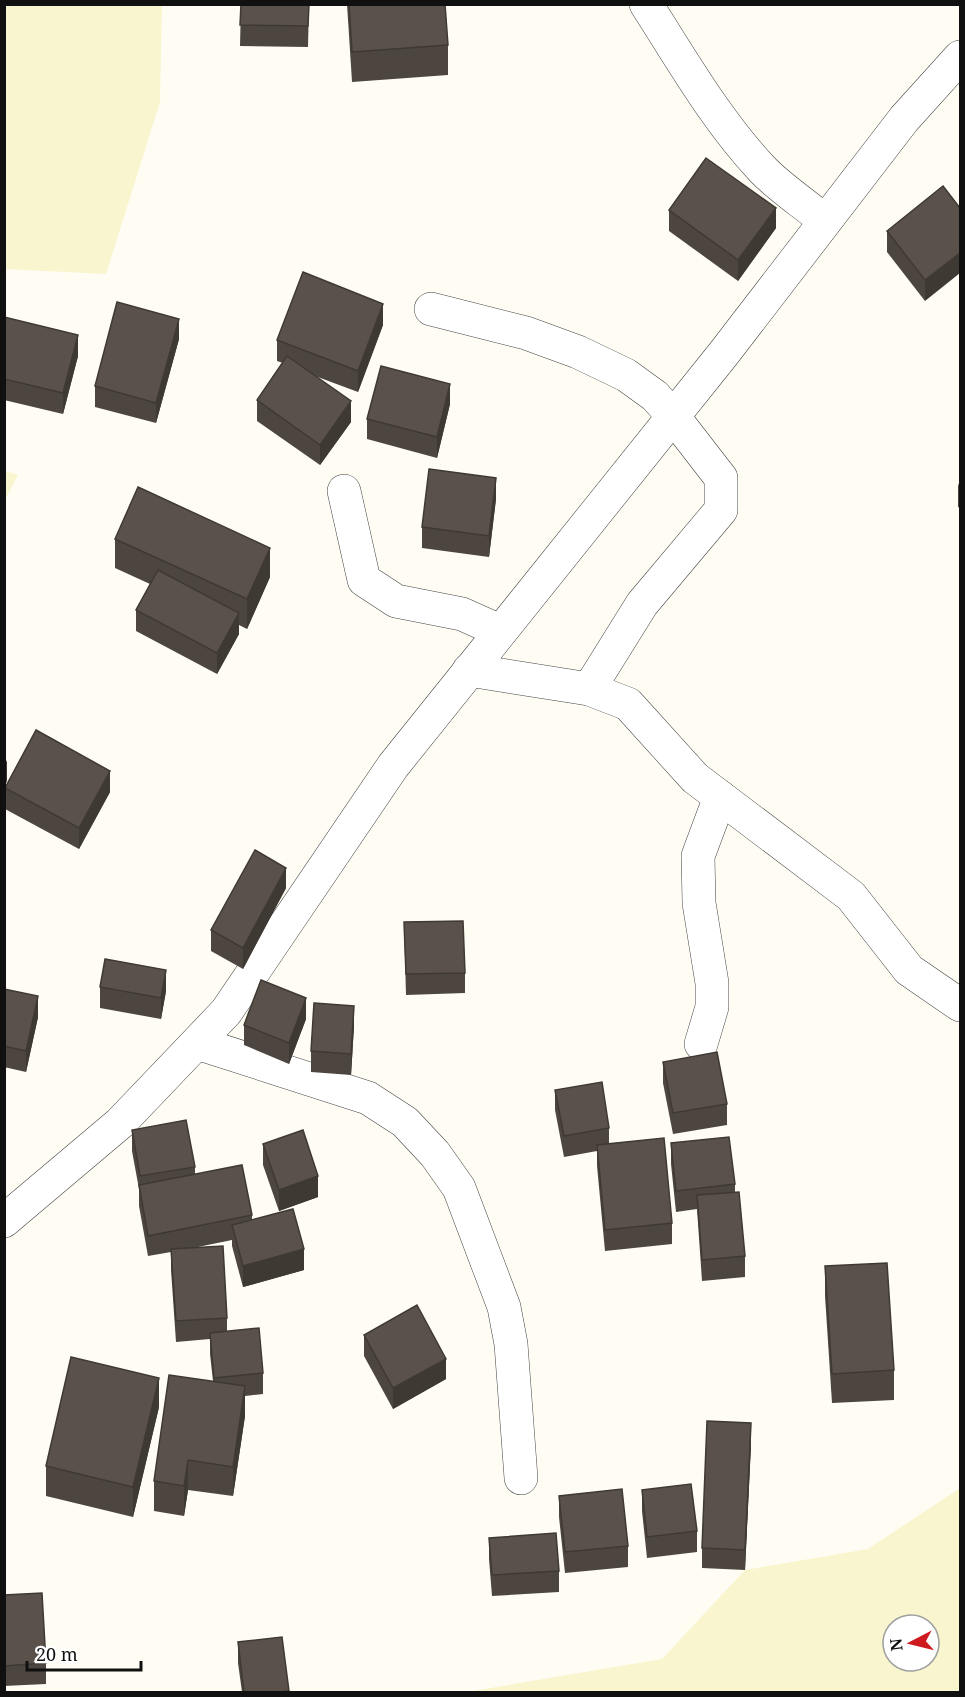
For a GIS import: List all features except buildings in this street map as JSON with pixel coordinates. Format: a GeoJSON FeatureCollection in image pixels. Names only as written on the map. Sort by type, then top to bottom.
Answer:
{"type":"FeatureCollection","features":[{"type":"Feature","properties":{"kind":"street"},"geometry":{"type":"LineString","coordinates":[[646,4],[718,114],[742,146],[764,170],[825,221]]}},
{"type":"Feature","properties":{"kind":"street"},"geometry":{"type":"LineString","coordinates":[[4,1221],[120,1123],[226,1012],[393,766],[673,416],[904,119],[960,57]]}},
{"type":"Feature","properties":{"kind":"street"},"geometry":{"type":"LineString","coordinates":[[431,309],[526,333],[578,352],[626,375],[655,396],[721,478],[721,510],[642,604],[589,689]]}},
{"type":"Feature","properties":{"kind":"street"},"geometry":{"type":"LineString","coordinates":[[344,491],[364,580],[396,601],[462,614],[500,631]]}},
{"type":"Feature","properties":{"kind":"street"},"geometry":{"type":"LineString","coordinates":[[469,670],[589,689],[628,704],[695,778],[851,896],[909,970],[960,1005]]}},
{"type":"Feature","properties":{"kind":"street"},"geometry":{"type":"LineString","coordinates":[[701,1044],[711,1007],[712,983],[699,903],[698,855],[720,797]]}},
{"type":"Feature","properties":{"kind":"street"},"geometry":{"type":"LineString","coordinates":[[197,1043],[368,1098],[405,1122],[435,1154],[459,1188],[504,1307],[511,1344],[521,1478]]}},
{"type":"Feature","properties":{"kind":"shaded area"},"geometry":{"type":"Polygon","coordinates":[[[4,5],[162,5],[160,102],[106,274],[5,269],[4,5]]]}},
{"type":"Feature","properties":{"kind":"shaded area"},"geometry":{"type":"Polygon","coordinates":[[[4,471],[18,475],[5,500],[4,471]]]}},
{"type":"Feature","properties":{"kind":"shaded area"},"geometry":{"type":"Polygon","coordinates":[[[960,1488],[960,1692],[467,1692],[662,1659],[745,1570],[868,1549],[960,1488]]]}}]}
